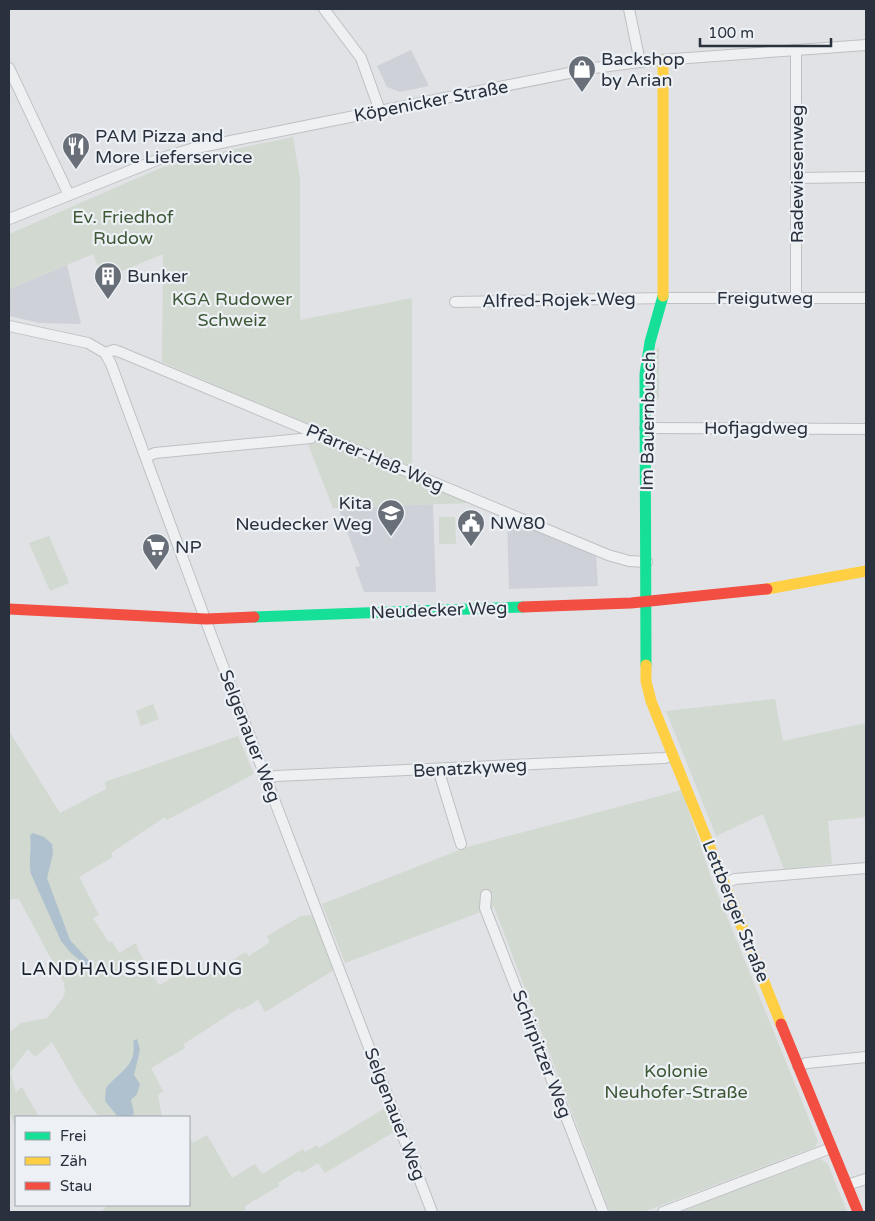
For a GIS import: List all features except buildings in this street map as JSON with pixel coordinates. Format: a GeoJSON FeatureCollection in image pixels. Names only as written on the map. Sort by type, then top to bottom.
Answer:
{"type":"FeatureCollection","features":[{"type":"Feature","properties":{"kind":"street"},"geometry":{"type":"LineString","coordinates":[[324,9],[361,58],[380,111]]}},
{"type":"Feature","properties":{"kind":"street"},"geometry":{"type":"LineString","coordinates":[[629,9],[640,62]]}},
{"type":"Feature","properties":{"kind":"street","name":"Köpenicker Straße"},"geometry":{"type":"LineString","coordinates":[[9,219],[192,149],[594,68],[640,62],[866,45]]}},
{"type":"Feature","properties":{"kind":"street","name":"Radewiesenweg"},"geometry":{"type":"LineString","coordinates":[[796,50],[796,298]]}},
{"type":"Feature","properties":{"kind":"street","name":"Im Bauernbusch"},"geometry":{"type":"LineString","coordinates":[[646,602],[646,359],[663,298],[663,61]]}},
{"type":"Feature","properties":{"kind":"street"},"geometry":{"type":"LineString","coordinates":[[9,68],[69,195]]}},
{"type":"Feature","properties":{"kind":"street"},"geometry":{"type":"LineString","coordinates":[[797,178],[866,177]]}},
{"type":"Feature","properties":{"kind":"street","name":"Freigutweg"},"geometry":{"type":"LineString","coordinates":[[663,298],[866,298]]}},
{"type":"Feature","properties":{"kind":"street","name":"Alfred-Rojek-Weg"},"geometry":{"type":"LineString","coordinates":[[455,302],[663,298]]}},
{"type":"Feature","properties":{"kind":"street"},"geometry":{"type":"LineString","coordinates":[[9,326],[88,343],[105,353]]}},
{"type":"Feature","properties":{"kind":"street","name":"Pfarrer-Heß-Weg"},"geometry":{"type":"LineString","coordinates":[[105,353],[114,350],[120,352],[608,555],[629,561],[647,562]]}},
{"type":"Feature","properties":{"kind":"street","name":"Selgenauer Weg"},"geometry":{"type":"LineString","coordinates":[[105,353],[432,1212]]}},
{"type":"Feature","properties":{"kind":"street","name":"Hofjagdweg"},"geometry":{"type":"LineString","coordinates":[[645,428],[866,429]]}},
{"type":"Feature","properties":{"kind":"street"},"geometry":{"type":"LineString","coordinates":[[146,457],[155,453],[311,438],[314,432]]}},
{"type":"Feature","properties":{"kind":"street","name":"Neudecker Weg"},"geometry":{"type":"LineString","coordinates":[[9,609],[206,619],[646,602],[762,591],[866,571]]}},
{"type":"Feature","properties":{"kind":"street","name":"Lettberger Straße"},"geometry":{"type":"LineString","coordinates":[[646,602],[645,671],[647,686],[672,755],[858,1212]]}},
{"type":"Feature","properties":{"kind":"street","name":"Benatzkyweg"},"geometry":{"type":"LineString","coordinates":[[267,779],[276,776],[665,758],[672,755]]}},
{"type":"Feature","properties":{"kind":"street"},"geometry":{"type":"LineString","coordinates":[[438,769],[461,844]]}},
{"type":"Feature","properties":{"kind":"street"},"geometry":{"type":"LineString","coordinates":[[725,883],[734,879],[866,868]]}},
{"type":"Feature","properties":{"kind":"street","name":"Schirpitzer Weg"},"geometry":{"type":"LineString","coordinates":[[486,895],[485,908],[603,1212]]}},
{"type":"Feature","properties":{"kind":"street"},"geometry":{"type":"LineString","coordinates":[[798,1066],[807,1063],[866,1057]]}},
{"type":"Feature","properties":{"kind":"street"},"geometry":{"type":"LineString","coordinates":[[663,1212],[831,1148]]}},
{"type":"Feature","properties":{"kind":"street"},"geometry":{"type":"LineString","coordinates":[[847,1185],[866,1179]]}},
{"type":"Feature","properties":{"kind":"shaded area"},"geometry":{"type":"Polygon","coordinates":[[[411,50],[429,86],[400,92],[387,87],[377,66],[411,50]]]}},
{"type":"Feature","properties":{"kind":"shaded area"},"geometry":{"type":"Polygon","coordinates":[[[67,265],[81,324],[40,323],[9,316],[9,289],[67,265]]]}},
{"type":"Feature","properties":{"kind":"shaded area","name":"Kita Neudecker Weg"},"geometry":{"type":"Polygon","coordinates":[[[433,504],[436,592],[364,592],[355,567],[360,566],[338,508],[433,504]]]}},
{"type":"Feature","properties":{"kind":"shaded area"},"geometry":{"type":"Polygon","coordinates":[[[507,518],[596,554],[598,586],[509,589],[507,518]]]}},
{"type":"Feature","properties":{"kind":"green space","name":"KGA Rudower Schweiz"},"geometry":{"type":"Polygon","coordinates":[[[293,137],[300,179],[300,320],[412,298],[412,468],[162,362],[163,254],[103,279],[93,254],[9,289],[9,234],[163,167],[192,158],[293,137]]]}},
{"type":"Feature","properties":{"kind":"green space"},"geometry":{"type":"Polygon","coordinates":[[[659,346],[659,399],[653,399],[653,363],[659,346]]]}},
{"type":"Feature","properties":{"kind":"green space"},"geometry":{"type":"Polygon","coordinates":[[[325,442],[405,476],[405,478],[410,478],[471,503],[333,508],[308,444],[325,442]]]}},
{"type":"Feature","properties":{"kind":"green space"},"geometry":{"type":"Polygon","coordinates":[[[439,517],[455,517],[456,544],[439,544],[439,517]]]}},
{"type":"Feature","properties":{"kind":"green space"},"geometry":{"type":"Polygon","coordinates":[[[49,536],[69,583],[50,591],[29,543],[49,536]]]}},
{"type":"Feature","properties":{"kind":"green space"},"geometry":{"type":"Polygon","coordinates":[[[775,699],[783,741],[866,723],[866,817],[828,821],[832,864],[784,869],[763,814],[716,836],[666,711],[775,699]]]}},
{"type":"Feature","properties":{"kind":"green space"},"geometry":{"type":"Polygon","coordinates":[[[153,704],[159,719],[141,726],[136,711],[153,704]]]}},
{"type":"Feature","properties":{"kind":"green space"},"geometry":{"type":"Polygon","coordinates":[[[9,731],[60,813],[106,789],[105,782],[238,736],[254,774],[167,820],[165,817],[111,853],[113,857],[79,877],[99,915],[93,918],[109,943],[112,941],[119,953],[136,943],[138,950],[159,985],[182,973],[187,979],[206,969],[209,974],[246,952],[249,956],[270,942],[267,936],[301,916],[313,915],[334,970],[265,1012],[258,1000],[241,1010],[239,1008],[184,1044],[185,1048],[151,1068],[163,1091],[158,1095],[162,1116],[98,1116],[82,1094],[52,1042],[35,1057],[28,1049],[10,1072],[16,1092],[22,1087],[38,1116],[15,1116],[15,1127],[9,1110],[9,1033],[21,1023],[47,1018],[63,998],[65,992],[64,983],[19,899],[9,899],[9,731]]]}},
{"type":"Feature","properties":{"kind":"green space","name":"Kolonie Neuhofer-Straße"},"geometry":{"type":"Polygon","coordinates":[[[682,790],[710,875],[818,1141],[815,1147],[643,1212],[610,1212],[494,907],[345,963],[322,904],[467,847],[682,790]]]}},
{"type":"Feature","properties":{"kind":"green space"},"geometry":{"type":"Polygon","coordinates":[[[385,1108],[394,1132],[325,1173],[318,1163],[302,1173],[299,1170],[278,1183],[279,1186],[245,1206],[246,1209],[241,1212],[100,1212],[108,1206],[190,1206],[190,1138],[193,1143],[207,1135],[232,1178],[255,1164],[262,1174],[303,1149],[305,1152],[317,1145],[319,1148],[385,1108]]]}},
{"type":"Feature","properties":{"kind":"green space"},"geometry":{"type":"Polygon","coordinates":[[[820,1159],[828,1164],[847,1212],[680,1212],[820,1159]]]}},
{"type":"Feature","properties":{"kind":"water"},"geometry":{"type":"Polygon","coordinates":[[[33,833],[44,837],[52,844],[53,854],[47,878],[70,940],[91,963],[88,967],[71,953],[61,941],[31,874],[30,835],[33,833]]]}},
{"type":"Feature","properties":{"kind":"water"},"geometry":{"type":"Polygon","coordinates":[[[137,1039],[140,1050],[134,1075],[140,1084],[137,1094],[131,1100],[134,1113],[132,1116],[117,1116],[105,1101],[106,1088],[130,1062],[134,1049],[133,1041],[137,1039]]]}},
{"type":"Feature","properties":{"kind":"traffic: fast"},"geometry":{"type":"LineString","coordinates":[[646,665],[645,374],[650,342],[663,296]]}},
{"type":"Feature","properties":{"kind":"traffic: fast"},"geometry":{"type":"LineString","coordinates":[[254,617],[523,607]]}},
{"type":"Feature","properties":{"kind":"traffic: slow"},"geometry":{"type":"LineString","coordinates":[[663,61],[663,296]]}},
{"type":"Feature","properties":{"kind":"traffic: slow"},"geometry":{"type":"LineString","coordinates":[[767,589],[866,571]]}},
{"type":"Feature","properties":{"kind":"traffic: slow"},"geometry":{"type":"LineString","coordinates":[[646,665],[646,681],[651,701],[781,1024]]}},
{"type":"Feature","properties":{"kind":"traffic: jam"},"geometry":{"type":"LineString","coordinates":[[523,607],[631,603],[767,589]]}},
{"type":"Feature","properties":{"kind":"traffic: jam"},"geometry":{"type":"LineString","coordinates":[[9,609],[206,619],[254,617]]}},
{"type":"Feature","properties":{"kind":"traffic: jam"},"geometry":{"type":"LineString","coordinates":[[781,1024],[858,1212]]}},
{"type":"Feature","properties":{"kind":"place","name":"Backshop by Arian"},"geometry":{"type":"Point","coordinates":[582,93]}},
{"type":"Feature","properties":{"kind":"place","name":"PAM Pizza and More Lieferservice"},"geometry":{"type":"Point","coordinates":[76,170]}},
{"type":"Feature","properties":{"kind":"place","name":"Bunker"},"geometry":{"type":"Point","coordinates":[108,300]}},
{"type":"Feature","properties":{"kind":"place","name":"Kita Neudecker Weg"},"geometry":{"type":"Point","coordinates":[391,537]}},
{"type":"Feature","properties":{"kind":"place","name":"NW80"},"geometry":{"type":"Point","coordinates":[471,547]}},
{"type":"Feature","properties":{"kind":"place","name":"NP"},"geometry":{"type":"Point","coordinates":[156,571]}},
{"type":"Feature","properties":{"kind":"district","name":"LANDHAUSSIEDLUNG"},"geometry":{"type":"Point","coordinates":[132,969]}},
{"type":"Feature","properties":{"kind":"park label","name":"Ev. Friedhof Rudow"},"geometry":{"type":"Point","coordinates":[123,227]}}]}
